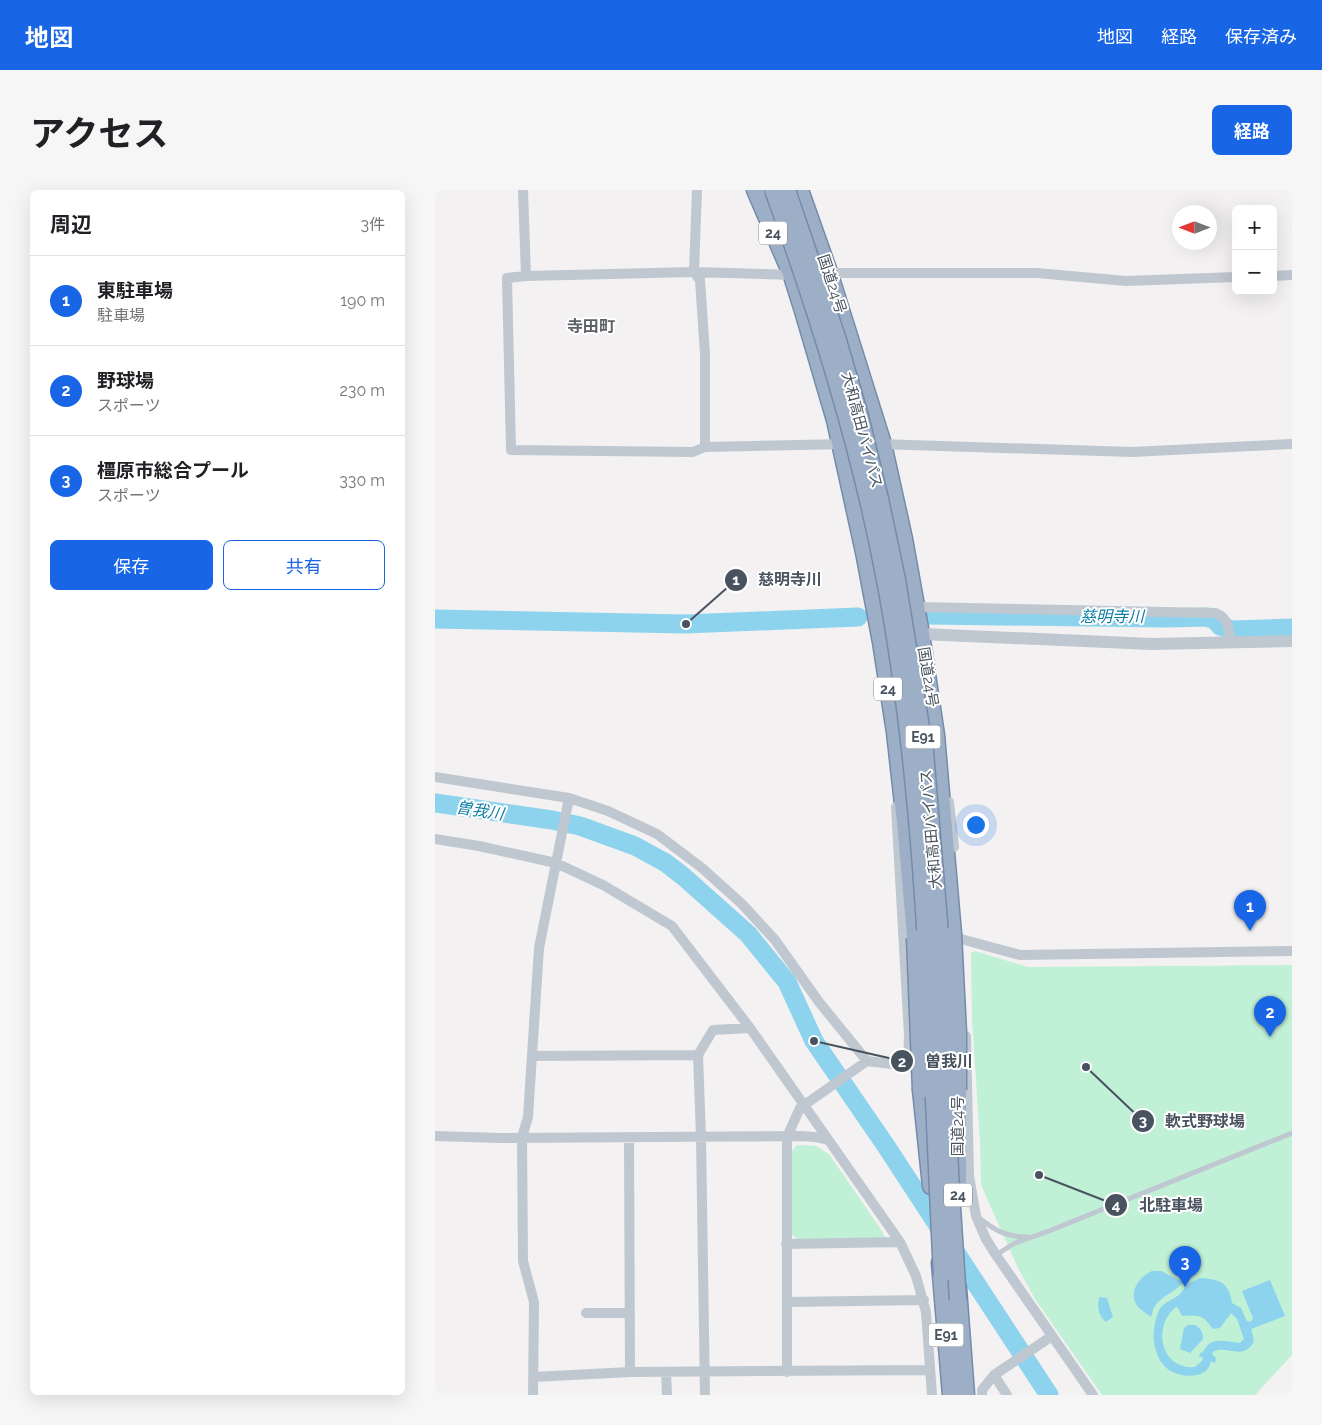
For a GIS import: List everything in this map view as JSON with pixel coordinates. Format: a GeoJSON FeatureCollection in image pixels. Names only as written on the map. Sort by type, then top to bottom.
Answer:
{"type":"FeatureCollection","features":[{"type":"Feature","properties":{"kind":"highway","name":"国道24号"},"geometry":{"type":"LineString","coordinates":[[755,190],[792,276],[841,444],[875,606],[895,732],[905,822],[915,936],[921,1090],[942,1275]]}},
{"type":"Feature","properties":{"kind":"highway","name":"大和高田バイパス"},"geometry":{"type":"LineString","coordinates":[[773,190],[825,340],[847,419],[885,584],[899,668],[911,751],[923,894],[942,1275],[951,1395]]}},
{"type":"Feature","properties":{"kind":"highway","name":"大和高田バイパス"},"geometry":{"type":"LineString","coordinates":[[787,190],[834,328],[865,434],[881,499],[897,580],[924,742],[939,922],[951,1192],[966,1395]]}},
{"type":"Feature","properties":{"kind":"highway","name":"国道24号"},"geometry":{"type":"LineString","coordinates":[[800,190],[829,272],[883,444],[916,607],[937,735],[957,937],[958,1300]]}},
{"type":"Feature","properties":{"kind":"street"},"geometry":{"type":"LineString","coordinates":[[523,190],[526,276]]}},
{"type":"Feature","properties":{"kind":"street"},"geometry":{"type":"LineString","coordinates":[[697,190],[694,272],[700,280],[701,290],[705,354],[705,447]]}},
{"type":"Feature","properties":{"kind":"street"},"geometry":{"type":"LineString","coordinates":[[1232,277],[1126,281],[1037,273],[829,272],[792,276],[694,272],[507,278],[511,450],[693,452],[705,447],[883,444],[1132,452],[1292,444]]}},
{"type":"Feature","properties":{"kind":"street"},"geometry":{"type":"LineString","coordinates":[[1277,276],[1292,275]]}},
{"type":"Feature","properties":{"kind":"street"},"geometry":{"type":"LineString","coordinates":[[916,607],[1209,612],[1220,615],[1229,633]]}},
{"type":"Feature","properties":{"kind":"street"},"geometry":{"type":"LineString","coordinates":[[921,634],[1135,643],[1229,633],[1292,640]]}},
{"type":"Feature","properties":{"kind":"street"},"geometry":{"type":"LineString","coordinates":[[895,732],[897,823],[909,1035],[908,1066]]}},
{"type":"Feature","properties":{"kind":"street"},"geometry":{"type":"LineString","coordinates":[[435,777],[569,798],[608,811],[657,834],[702,868],[742,904],[775,940],[865,1063]]}},
{"type":"Feature","properties":{"kind":"street"},"geometry":{"type":"LineString","coordinates":[[533,1395],[535,1302],[523,1261],[522,1137],[528,1117],[539,948],[569,798]]}},
{"type":"Feature","properties":{"kind":"street"},"geometry":{"type":"LineString","coordinates":[[435,839],[557,858],[671,926],[807,1103],[828,1140],[900,1242],[916,1276],[924,1300],[932,1395]]}},
{"type":"Feature","properties":{"kind":"street"},"geometry":{"type":"LineString","coordinates":[[1093,1395],[1049,1337],[986,1239],[976,1216],[969,1176],[967,1087],[957,937],[1020,955],[1292,951]]}},
{"type":"Feature","properties":{"kind":"street"},"geometry":{"type":"LineString","coordinates":[[705,1395],[698,1054],[713,1030],[749,1028]]}},
{"type":"Feature","properties":{"kind":"street"},"geometry":{"type":"LineString","coordinates":[[532,1056],[698,1054]]}},
{"type":"Feature","properties":{"kind":"street"},"geometry":{"type":"LineString","coordinates":[[787,1372],[787,1137],[800,1108],[865,1063],[908,1066],[967,1087]]}},
{"type":"Feature","properties":{"kind":"street"},"geometry":{"type":"LineString","coordinates":[[435,1136],[815,1137],[828,1140]]}},
{"type":"Feature","properties":{"kind":"street"},"geometry":{"type":"LineString","coordinates":[[629,1137],[630,1372]]}},
{"type":"Feature","properties":{"kind":"street"},"geometry":{"type":"LineString","coordinates":[[786,1244],[900,1242]]}},
{"type":"Feature","properties":{"kind":"street"},"geometry":{"type":"LineString","coordinates":[[787,1302],[924,1300]]}},
{"type":"Feature","properties":{"kind":"street"},"geometry":{"type":"LineString","coordinates":[[586,1313],[630,1313]]}},
{"type":"Feature","properties":{"kind":"street"},"geometry":{"type":"LineString","coordinates":[[982,1395],[982,1390],[995,1374],[1049,1337]]}},
{"type":"Feature","properties":{"kind":"street"},"geometry":{"type":"LineString","coordinates":[[533,1377],[630,1372],[930,1370]]}},
{"type":"Feature","properties":{"kind":"street"},"geometry":{"type":"LineString","coordinates":[[666,1372],[667,1394]]}},
{"type":"Feature","properties":{"kind":"street"},"geometry":{"type":"LineString","coordinates":[[995,1374],[1007,1395]]}},
{"type":"Feature","properties":{"kind":"lane"},"geometry":{"type":"LineString","coordinates":[[996,1255],[1015,1243],[1292,1133]]}},
{"type":"Feature","properties":{"kind":"lane"},"geometry":{"type":"LineString","coordinates":[[976,1216],[995,1230],[1014,1237],[1033,1236]]}},
{"type":"Feature","properties":{"kind":"green space"},"geometry":{"type":"Polygon","coordinates":[[[975,951],[1028,967],[1292,965],[1292,1355],[1255,1395],[1102,1395],[1035,1299],[1018,1268],[981,1185],[972,1019],[971,953],[975,951]]]}},
{"type":"Feature","properties":{"kind":"green space"},"geometry":{"type":"Polygon","coordinates":[[[797,1145],[816,1146],[829,1154],[886,1239],[798,1240],[792,1234],[791,1152],[797,1145]]]}},
{"type":"Feature","properties":{"kind":"water"},"geometry":{"type":"Polygon","coordinates":[[[1152,1271],[1161,1271],[1183,1282],[1158,1302],[1154,1307],[1151,1317],[1138,1307],[1135,1302],[1134,1291],[1139,1281],[1152,1271]]]}},
{"type":"Feature","properties":{"kind":"water"},"geometry":{"type":"Polygon","coordinates":[[[1200,1278],[1213,1279],[1226,1286],[1232,1303],[1241,1308],[1247,1321],[1251,1322],[1253,1318],[1242,1291],[1270,1280],[1285,1316],[1251,1329],[1253,1343],[1246,1350],[1236,1352],[1217,1350],[1212,1354],[1216,1358],[1215,1363],[1211,1361],[1205,1372],[1194,1376],[1187,1376],[1174,1373],[1161,1362],[1155,1346],[1154,1329],[1161,1307],[1178,1296],[1188,1284],[1200,1278]],[[1176,1307],[1168,1315],[1162,1335],[1163,1345],[1167,1354],[1174,1362],[1183,1366],[1195,1367],[1202,1361],[1203,1357],[1199,1357],[1200,1353],[1210,1344],[1219,1341],[1240,1343],[1244,1339],[1237,1319],[1231,1313],[1220,1328],[1213,1329],[1203,1318],[1182,1316],[1176,1307]]]}},
{"type":"Feature","properties":{"kind":"water"},"geometry":{"type":"Polygon","coordinates":[[[1099,1297],[1107,1298],[1113,1317],[1106,1322],[1101,1317],[1099,1311],[1099,1297]]]}},
{"type":"Feature","properties":{"kind":"water"},"geometry":{"type":"Polygon","coordinates":[[[1188,1325],[1197,1326],[1203,1337],[1190,1353],[1180,1349],[1184,1328],[1188,1325]]]}},
{"type":"Feature","properties":{"kind":"waterway","name":"慈明寺川"},"geometry":{"type":"LineString","coordinates":[[929,615],[1207,617],[1215,620],[1220,626],[1232,630],[1292,628]]}},
{"type":"Feature","properties":{"kind":"waterway","name":"慈明寺川"},"geometry":{"type":"LineString","coordinates":[[435,619],[686,624],[858,617]]}},
{"type":"Feature","properties":{"kind":"waterway","name":"曽我川"},"geometry":{"type":"LineString","coordinates":[[435,803],[552,820],[580,826],[635,846],[666,863],[684,877],[748,934],[787,982],[814,1041],[886,1146],[1049,1395]]}},
{"type":"Feature","properties":{"kind":"place","name":"慈明寺川"},"geometry":{"type":"Point","coordinates":[686,624]}},
{"type":"Feature","properties":{"kind":"place","name":"東駐車場"},"geometry":{"type":"Point","coordinates":[1250,931]}},
{"type":"Feature","properties":{"kind":"place","name":"野球場"},"geometry":{"type":"Point","coordinates":[1270,1037]}},
{"type":"Feature","properties":{"kind":"place","name":"曽我川"},"geometry":{"type":"Point","coordinates":[814,1041]}},
{"type":"Feature","properties":{"kind":"place","name":"軟式野球場"},"geometry":{"type":"Point","coordinates":[1086,1067]}},
{"type":"Feature","properties":{"kind":"place","name":"北駐車場"},"geometry":{"type":"Point","coordinates":[1039,1175]}},
{"type":"Feature","properties":{"kind":"place","name":"橿原市総合プール"},"geometry":{"type":"Point","coordinates":[1185,1287]}},
{"type":"Feature","properties":{"kind":"district","name":"寺田町"},"geometry":{"type":"Point","coordinates":[591,326]}}]}
